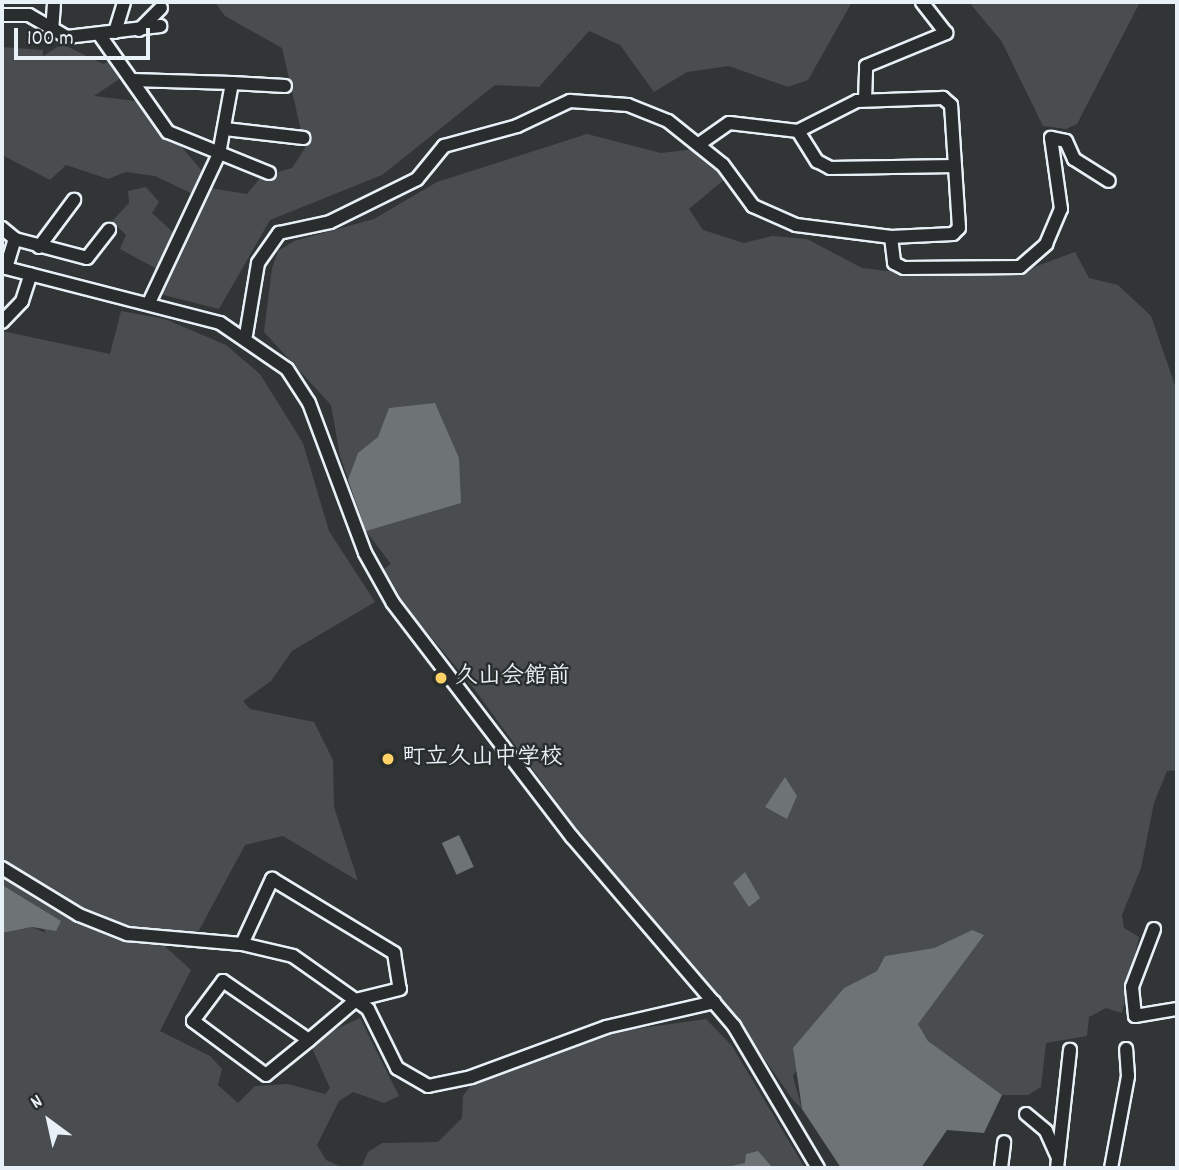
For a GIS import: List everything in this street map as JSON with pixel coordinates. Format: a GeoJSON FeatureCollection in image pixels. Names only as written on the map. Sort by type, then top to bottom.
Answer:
{"type":"FeatureCollection","features":[{"type":"Feature","properties":{"kind":"street"},"geometry":{"type":"LineString","coordinates":[[52,32],[54,2]]}},
{"type":"Feature","properties":{"kind":"street"},"geometry":{"type":"LineString","coordinates":[[865,100],[866,66],[946,33],[922,2]]}},
{"type":"Feature","properties":{"kind":"street"},"geometry":{"type":"LineString","coordinates":[[114,32],[124,3]]}},
{"type":"Feature","properties":{"kind":"street"},"geometry":{"type":"LineString","coordinates":[[139,30],[162,8]]}},
{"type":"Feature","properties":{"kind":"street"},"geometry":{"type":"LineString","coordinates":[[2,15],[29,15],[52,32],[99,34],[160,26]]}},
{"type":"Feature","properties":{"kind":"street"},"geometry":{"type":"LineString","coordinates":[[99,34],[168,132],[269,173]]}},
{"type":"Feature","properties":{"kind":"street"},"geometry":{"type":"LineString","coordinates":[[132,80],[285,86]]}},
{"type":"Feature","properties":{"kind":"street"},"geometry":{"type":"LineString","coordinates":[[149,303],[219,154],[232,83]]}},
{"type":"Feature","properties":{"kind":"street"},"geometry":{"type":"LineString","coordinates":[[246,335],[258,263],[279,233],[330,222],[405,186],[444,146],[517,127],[570,101],[599,100],[649,111],[699,144],[743,196],[768,214],[796,225],[891,237],[953,234],[959,228],[951,105],[943,98],[865,100],[799,131],[729,123],[699,144]]}},
{"type":"Feature","properties":{"kind":"street"},"geometry":{"type":"LineString","coordinates":[[225,129],[303,138]]}},
{"type":"Feature","properties":{"kind":"street"},"geometry":{"type":"LineString","coordinates":[[799,131],[817,161],[830,168],[955,166]]}},
{"type":"Feature","properties":{"kind":"street"},"geometry":{"type":"LineString","coordinates":[[891,237],[894,263],[904,268],[1020,267],[1046,244],[1061,209],[1051,138],[1066,141],[1074,159],[1108,181]]}},
{"type":"Feature","properties":{"kind":"street"},"geometry":{"type":"LineString","coordinates":[[39,247],[74,200]]}},
{"type":"Feature","properties":{"kind":"street"},"geometry":{"type":"LineString","coordinates":[[2,228],[15,239],[88,258],[109,230]]}},
{"type":"Feature","properties":{"kind":"street"},"geometry":{"type":"LineString","coordinates":[[15,239],[4,268],[149,303],[246,335],[276,358],[305,396],[365,553],[398,610],[572,837],[714,1002],[761,1064],[818,1168]]}},
{"type":"Feature","properties":{"kind":"street"},"geometry":{"type":"LineString","coordinates":[[2,322],[22,301],[31,274]]}},
{"type":"Feature","properties":{"kind":"street"},"geometry":{"type":"LineString","coordinates":[[2,869],[105,927],[242,944],[293,956],[368,1009],[397,1068],[438,1087],[606,1027],[714,1002]]}},
{"type":"Feature","properties":{"kind":"street"},"geometry":{"type":"LineString","coordinates":[[242,944],[272,880],[394,953],[400,989],[356,1000],[309,1040],[266,1075],[194,1021],[223,981],[309,1040]]}},
{"type":"Feature","properties":{"kind":"street"},"geometry":{"type":"LineString","coordinates":[[1154,929],[1132,987],[1135,1016],[1177,1009]]}},
{"type":"Feature","properties":{"kind":"street"},"geometry":{"type":"LineString","coordinates":[[1111,1168],[1128,1076],[1125,1049]]}},
{"type":"Feature","properties":{"kind":"street"},"geometry":{"type":"LineString","coordinates":[[1058,1163],[1070,1050]]}},
{"type":"Feature","properties":{"kind":"street"},"geometry":{"type":"LineString","coordinates":[[1026,1114],[1045,1130],[1058,1163]]}},
{"type":"Feature","properties":{"kind":"street"},"geometry":{"type":"LineString","coordinates":[[1001,1168],[1004,1142]]}},
{"type":"Feature","properties":{"kind":"shaded area"},"geometry":{"type":"Polygon","coordinates":[[[215,2],[852,2],[808,80],[788,87],[729,66],[687,72],[654,92],[620,45],[589,31],[539,87],[495,85],[382,175],[270,220],[219,309],[160,294],[210,188],[247,194],[261,177],[292,168],[305,148],[282,48],[225,16],[215,2]]]}},
{"type":"Feature","properties":{"kind":"shaded area"},"geometry":{"type":"Polygon","coordinates":[[[969,2],[1140,2],[1077,124],[1066,129],[1043,126],[1002,42],[969,2]]]}},
{"type":"Feature","properties":{"kind":"shaded area"},"geometry":{"type":"Polygon","coordinates":[[[62,44],[103,64],[117,57],[125,75],[94,96],[144,102],[202,171],[195,195],[155,176],[126,172],[108,179],[66,165],[50,180],[2,155],[2,47],[43,50],[43,56],[62,44]]]}},
{"type":"Feature","properties":{"kind":"shaded area"},"geometry":{"type":"Polygon","coordinates":[[[587,134],[661,153],[694,149],[726,178],[689,209],[703,230],[744,243],[772,236],[807,239],[862,268],[887,271],[1018,273],[1075,252],[1089,278],[1118,285],[1151,316],[1177,391],[1177,770],[1167,771],[1154,803],[1141,868],[1122,915],[1124,928],[1139,937],[1122,1013],[1106,1008],[1089,1017],[1087,1036],[1046,1043],[1041,1087],[1028,1095],[1002,1095],[978,1081],[928,1041],[918,1024],[951,972],[965,961],[972,930],[934,948],[885,956],[877,971],[844,988],[793,1076],[802,1109],[752,1041],[582,837],[475,690],[393,591],[384,569],[391,564],[366,531],[340,456],[331,405],[264,332],[272,268],[278,251],[294,241],[374,219],[437,182],[587,134]]]}},
{"type":"Feature","properties":{"kind":"shaded area"},"geometry":{"type":"Polygon","coordinates":[[[146,187],[159,202],[152,213],[176,235],[157,269],[120,249],[126,235],[112,221],[129,203],[128,191],[146,187]]]}},
{"type":"Feature","properties":{"kind":"shaded area"},"geometry":{"type":"Polygon","coordinates":[[[121,311],[165,319],[226,345],[260,374],[303,443],[329,531],[375,602],[292,651],[271,681],[243,701],[250,709],[314,722],[333,760],[334,807],[358,881],[283,836],[245,845],[197,934],[160,942],[191,970],[160,1031],[210,1056],[222,1069],[218,1085],[238,1103],[255,1086],[288,1084],[325,1094],[330,1088],[312,1048],[327,1033],[360,1018],[399,1096],[384,1103],[353,1092],[339,1101],[317,1145],[326,1160],[344,1168],[2,1168],[2,933],[32,927],[46,933],[27,903],[2,885],[2,331],[110,354],[121,311]]]}},
{"type":"Feature","properties":{"kind":"shaded area"},"geometry":{"type":"Polygon","coordinates":[[[435,403],[459,458],[461,503],[366,531],[348,480],[358,453],[378,437],[389,408],[435,403]]]}},
{"type":"Feature","properties":{"kind":"shaded area"},"geometry":{"type":"Polygon","coordinates":[[[785,777],[797,796],[787,819],[765,807],[785,777]]]}},
{"type":"Feature","properties":{"kind":"shaded area"},"geometry":{"type":"Polygon","coordinates":[[[459,835],[474,867],[457,875],[442,843],[459,835]]]}},
{"type":"Feature","properties":{"kind":"shaded area"},"geometry":{"type":"Polygon","coordinates":[[[745,872],[760,898],[749,907],[733,883],[745,872]]]}},
{"type":"Feature","properties":{"kind":"shaded area"},"geometry":{"type":"Polygon","coordinates":[[[2,885],[61,921],[56,931],[32,927],[2,933],[2,885]]]}},
{"type":"Feature","properties":{"kind":"shaded area"},"geometry":{"type":"Polygon","coordinates":[[[972,930],[984,935],[918,1024],[928,1041],[1002,1095],[984,1133],[947,1130],[921,1168],[841,1168],[802,1109],[793,1048],[844,988],[877,971],[885,956],[934,948],[972,930]]]}},
{"type":"Feature","properties":{"kind":"shaded area"},"geometry":{"type":"Polygon","coordinates":[[[706,1019],[732,1046],[805,1168],[361,1168],[368,1152],[382,1143],[438,1142],[462,1118],[463,1096],[473,1082],[606,1033],[706,1019]]]}},
{"type":"Feature","properties":{"kind":"shaded area"},"geometry":{"type":"Polygon","coordinates":[[[758,1151],[773,1168],[723,1168],[745,1163],[746,1154],[758,1151]]]}},
{"type":"Feature","properties":{"kind":"place","name":"久山会館前"},"geometry":{"type":"Point","coordinates":[441,678]}},
{"type":"Feature","properties":{"kind":"place","name":"町立久山中学校"},"geometry":{"type":"Point","coordinates":[388,759]}}]}
